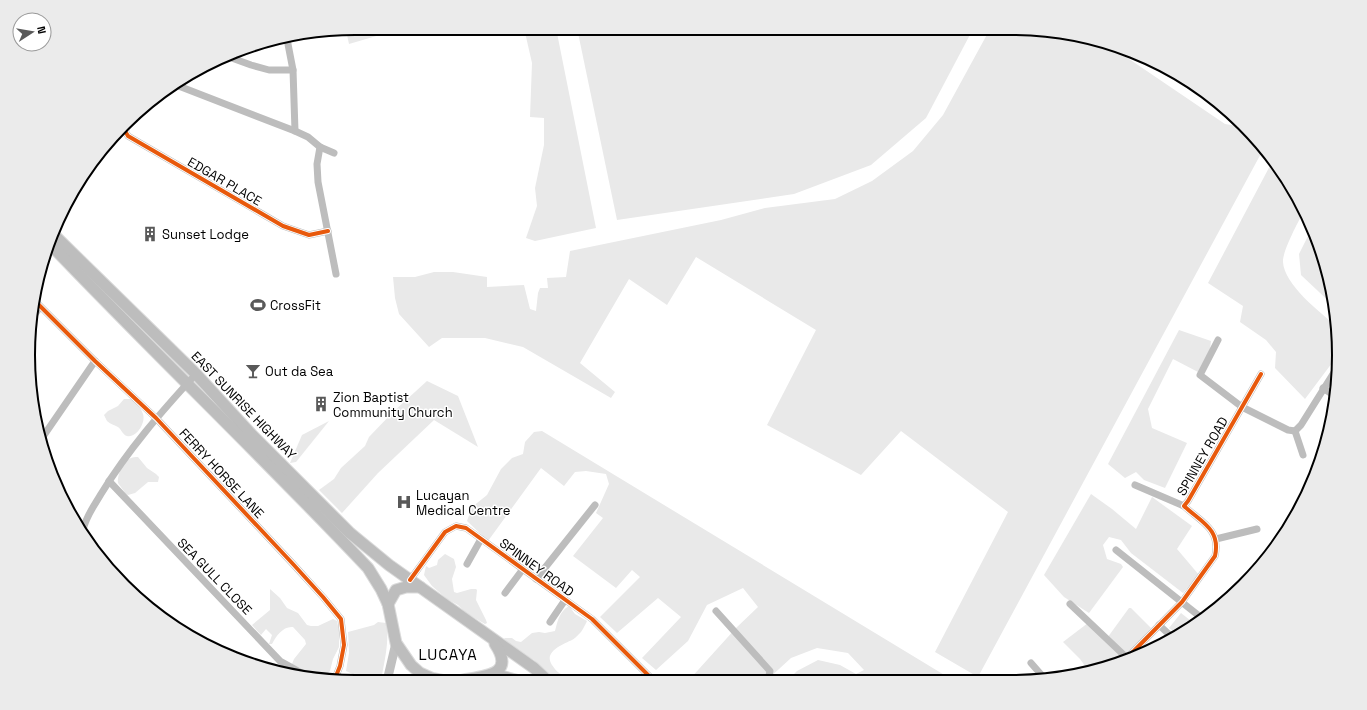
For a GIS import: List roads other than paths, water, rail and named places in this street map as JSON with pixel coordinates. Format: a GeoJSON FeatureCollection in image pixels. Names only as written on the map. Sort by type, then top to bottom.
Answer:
{"type":"FeatureCollection","features":[{"type":"Feature","properties":{"kind":"main road","name":"EAST SUNRISE HIGHWAY"},"geometry":{"type":"LineString","coordinates":[[57,238],[196,374],[251,434],[350,533],[389,565],[493,640]]}},
{"type":"Feature","properties":{"kind":"main road","name":"EAST SUNRISE HIGHWAY"},"geometry":{"type":"LineString","coordinates":[[54,248],[260,456],[368,568],[388,604],[396,643]]}},
{"type":"Feature","properties":{"kind":"main road"},"geometry":{"type":"LineString","coordinates":[[388,604],[396,590],[406,586],[420,587]]}},
{"type":"Feature","properties":{"kind":"main road"},"geometry":{"type":"LineString","coordinates":[[493,640],[502,653],[503,662],[494,674]]}},
{"type":"Feature","properties":{"kind":"main road"},"geometry":{"type":"LineString","coordinates":[[493,640],[534,668],[542,675]]}},
{"type":"Feature","properties":{"kind":"main road"},"geometry":{"type":"LineString","coordinates":[[396,643],[411,665],[424,675]]}},
{"type":"Feature","properties":{"kind":"main road"},"geometry":{"type":"LineString","coordinates":[[388,675],[396,643]]}},
{"type":"Feature","properties":{"kind":"main road"},"geometry":{"type":"LineString","coordinates":[[489,675],[498,675]]}},
{"type":"Feature","properties":{"kind":"street"},"geometry":{"type":"LineString","coordinates":[[287,43],[292,70],[295,131]]}},
{"type":"Feature","properties":{"kind":"street"},"geometry":{"type":"LineString","coordinates":[[233,59],[251,66],[270,70],[292,70]]}},
{"type":"Feature","properties":{"kind":"street"},"geometry":{"type":"LineString","coordinates":[[181,87],[295,131],[308,137],[320,147],[334,153]]}},
{"type":"Feature","properties":{"kind":"street","name":"EDGAR PLACE"},"geometry":{"type":"LineString","coordinates":[[126,132],[128,136],[283,226],[309,235],[328,232]]}},
{"type":"Feature","properties":{"kind":"street"},"geometry":{"type":"LineString","coordinates":[[320,147],[317,164],[318,182],[336,274]]}},
{"type":"Feature","properties":{"kind":"street","name":"FERRY HORSE LANE"},"geometry":{"type":"LineString","coordinates":[[39,305],[95,362],[156,418],[293,564],[341,619],[344,645],[337,674]]}},
{"type":"Feature","properties":{"kind":"street"},"geometry":{"type":"LineString","coordinates":[[1218,340],[1200,375],[1242,407],[1288,430],[1295,431]]}},
{"type":"Feature","properties":{"kind":"street"},"geometry":{"type":"LineString","coordinates":[[45,434],[95,362]]}},
{"type":"Feature","properties":{"kind":"street"},"geometry":{"type":"LineString","coordinates":[[84,525],[85,520],[133,445],[196,374]]}},
{"type":"Feature","properties":{"kind":"street","name":"SPINNEY ROAD"},"geometry":{"type":"LineString","coordinates":[[1216,539],[1212,530],[1184,506],[1261,374]]}},
{"type":"Feature","properties":{"kind":"street"},"geometry":{"type":"LineString","coordinates":[[1295,431],[1301,425],[1331,376]]}},
{"type":"Feature","properties":{"kind":"street"},"geometry":{"type":"LineString","coordinates":[[1323,388],[1329,392]]}},
{"type":"Feature","properties":{"kind":"street"},"geometry":{"type":"LineString","coordinates":[[1295,431],[1303,455]]}},
{"type":"Feature","properties":{"kind":"street","name":"SEA GULL CLOSE"},"geometry":{"type":"LineString","coordinates":[[109,481],[280,662],[294,669]]}},
{"type":"Feature","properties":{"kind":"street"},"geometry":{"type":"LineString","coordinates":[[1135,485],[1184,506]]}},
{"type":"Feature","properties":{"kind":"street"},"geometry":{"type":"LineString","coordinates":[[536,579],[595,505]]}},
{"type":"Feature","properties":{"kind":"street","name":"SPINNEY ROAD"},"geometry":{"type":"LineString","coordinates":[[410,580],[445,532],[456,526],[466,528],[592,619],[645,675]]}},
{"type":"Feature","properties":{"kind":"street"},"geometry":{"type":"LineString","coordinates":[[1134,651],[1182,602],[1215,556],[1217,548],[1216,539],[1258,529]]}},
{"type":"Feature","properties":{"kind":"street"},"geometry":{"type":"LineString","coordinates":[[467,564],[481,539]]}},
{"type":"Feature","properties":{"kind":"street"},"geometry":{"type":"LineString","coordinates":[[1116,550],[1198,615]]}},
{"type":"Feature","properties":{"kind":"street"},"geometry":{"type":"LineString","coordinates":[[505,593],[523,570]]}},
{"type":"Feature","properties":{"kind":"street"},"geometry":{"type":"LineString","coordinates":[[550,622],[565,600]]}},
{"type":"Feature","properties":{"kind":"street"},"geometry":{"type":"LineString","coordinates":[[1070,604],[1122,655]]}},
{"type":"Feature","properties":{"kind":"street"},"geometry":{"type":"LineString","coordinates":[[716,611],[770,671],[769,675]]}},
{"type":"Feature","properties":{"kind":"street"},"geometry":{"type":"LineString","coordinates":[[1159,625],[1169,634]]}},
{"type":"Feature","properties":{"kind":"street"},"geometry":{"type":"LineString","coordinates":[[1031,663],[1040,673]]}},
{"type":"Feature","properties":{"kind":"place","name":"Sunset Lodge"},"geometry":{"type":"Point","coordinates":[150,234]}},
{"type":"Feature","properties":{"kind":"place","name":"CrossFit"},"geometry":{"type":"Point","coordinates":[258,305]}},
{"type":"Feature","properties":{"kind":"place","name":"Out da Sea"},"geometry":{"type":"Point","coordinates":[253,371]}},
{"type":"Feature","properties":{"kind":"place","name":"Zion Baptist Community Church"},"geometry":{"type":"Point","coordinates":[321,404]}},
{"type":"Feature","properties":{"kind":"place","name":"Lucayan Medical Centre"},"geometry":{"type":"Point","coordinates":[404,502]}},
{"type":"Feature","properties":{"kind":"district","name":"LUCAYA"},"geometry":{"type":"Point","coordinates":[448,655]}}]}
